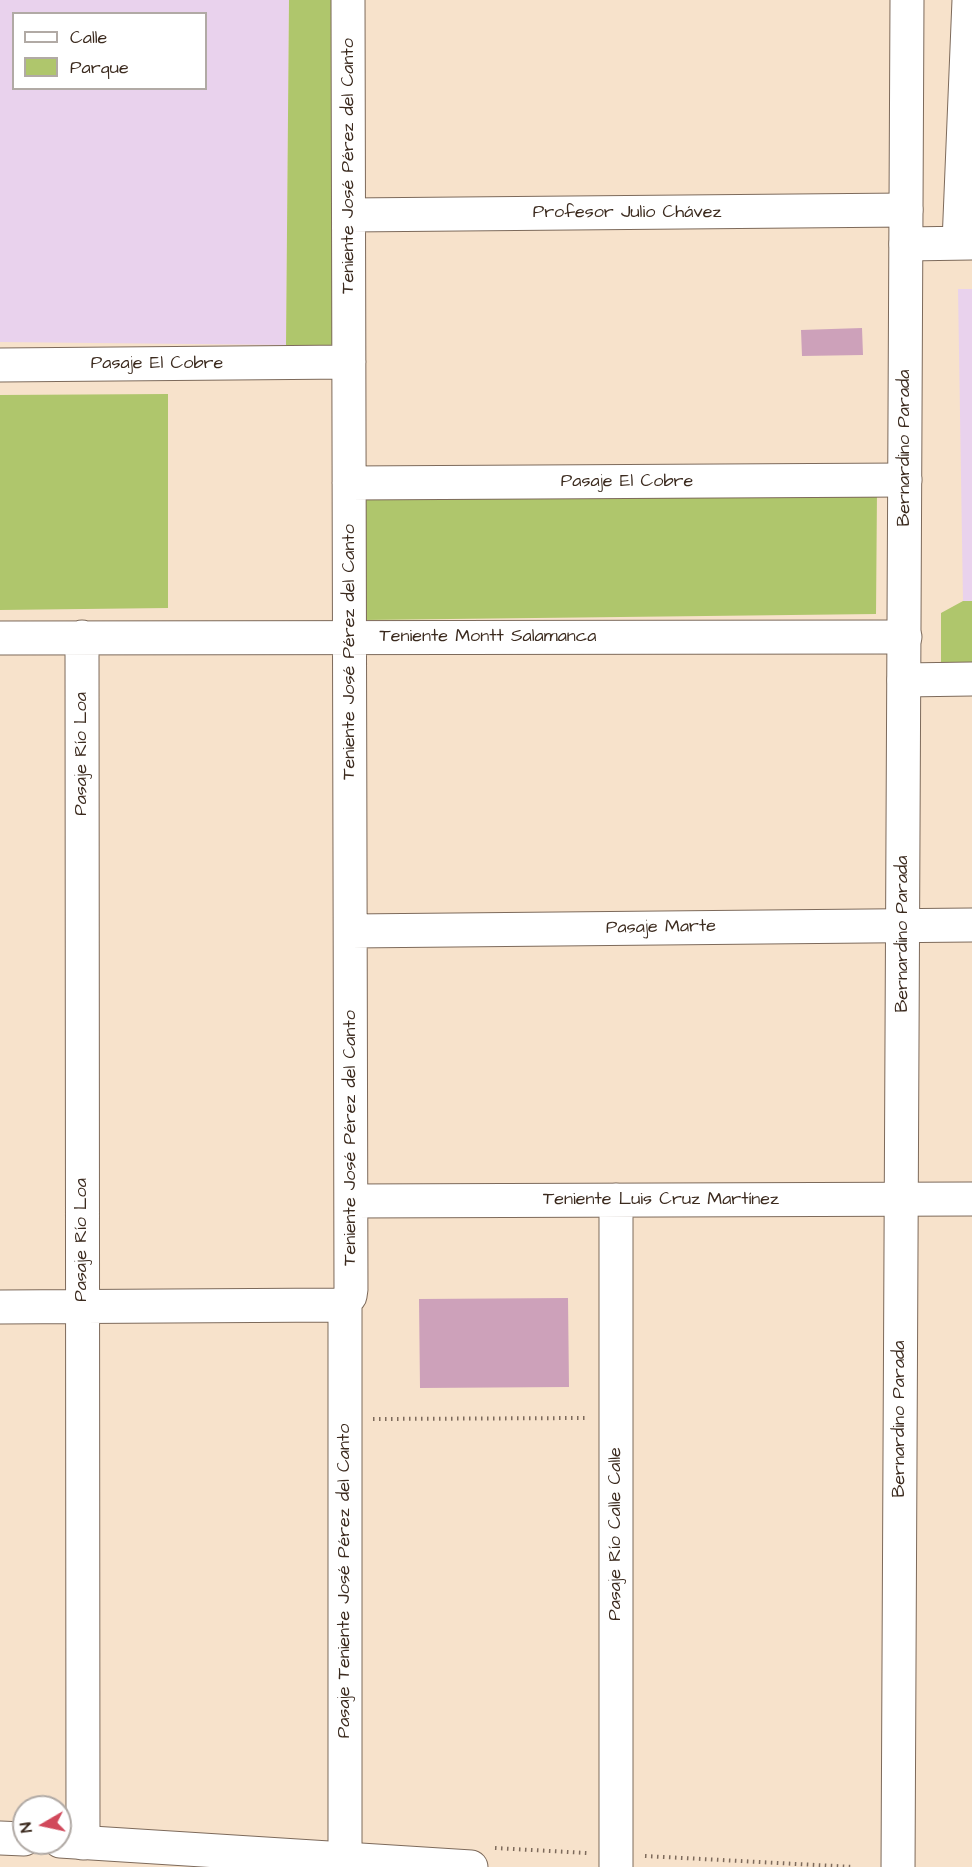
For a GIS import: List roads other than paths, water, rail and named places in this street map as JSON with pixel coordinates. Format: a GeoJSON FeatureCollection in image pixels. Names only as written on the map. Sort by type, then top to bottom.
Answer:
{"type":"FeatureCollection","features":[{"type":"Feature","properties":{"kind":"street","name":"Teniente José Pérez del Canto"},"geometry":{"type":"LineString","coordinates":[[345,1302],[350,1296],[351,1289],[348,0]]}},
{"type":"Feature","properties":{"kind":"street","name":"Bernardino Parada"},"geometry":{"type":"LineString","coordinates":[[898,1867],[907,0]]}},
{"type":"Feature","properties":{"kind":"street"},"geometry":{"type":"LineString","coordinates":[[906,244],[965,243],[969,0]]}},
{"type":"Feature","properties":{"kind":"street","name":"Profesor Julio Chávez"},"geometry":{"type":"LineString","coordinates":[[349,215],[906,210]]}},
{"type":"Feature","properties":{"kind":"street","name":"Pasaje El Cobre"},"geometry":{"type":"LineString","coordinates":[[0,365],[349,362]]}},
{"type":"Feature","properties":{"kind":"street","name":"Pasaje El Cobre"},"geometry":{"type":"LineString","coordinates":[[349,483],[905,480]]}},
{"type":"Feature","properties":{"kind":"street","name":"Teniente Montt Salamanca"},"geometry":{"type":"LineString","coordinates":[[0,638],[904,637]]}},
{"type":"Feature","properties":{"kind":"street","name":"Pasaje Río Loa"},"geometry":{"type":"LineString","coordinates":[[72,1842],[82,1306],[82,638]]}},
{"type":"Feature","properties":{"kind":"street"},"geometry":{"type":"LineString","coordinates":[[904,680],[972,679]]}},
{"type":"Feature","properties":{"kind":"street","name":"Pasaje Marte"},"geometry":{"type":"LineString","coordinates":[[351,931],[972,925]]}},
{"type":"Feature","properties":{"kind":"street","name":"Teniente Luis Cruz Martínez"},"geometry":{"type":"LineString","coordinates":[[351,1201],[972,1199]]}},
{"type":"Feature","properties":{"kind":"street","name":"Pasaje Río Calle Calle"},"geometry":{"type":"LineString","coordinates":[[616,1200],[616,1867]]}},
{"type":"Feature","properties":{"kind":"street"},"geometry":{"type":"LineString","coordinates":[[0,1306],[338,1305],[345,1302]]}},
{"type":"Feature","properties":{"kind":"street","name":"Pasaje Teniente José Pérez del Canto"},"geometry":{"type":"LineString","coordinates":[[345,1302],[345,1859]]}},
{"type":"Feature","properties":{"kind":"street"},"geometry":{"type":"LineString","coordinates":[[72,1842],[471,1867]]}}]}
